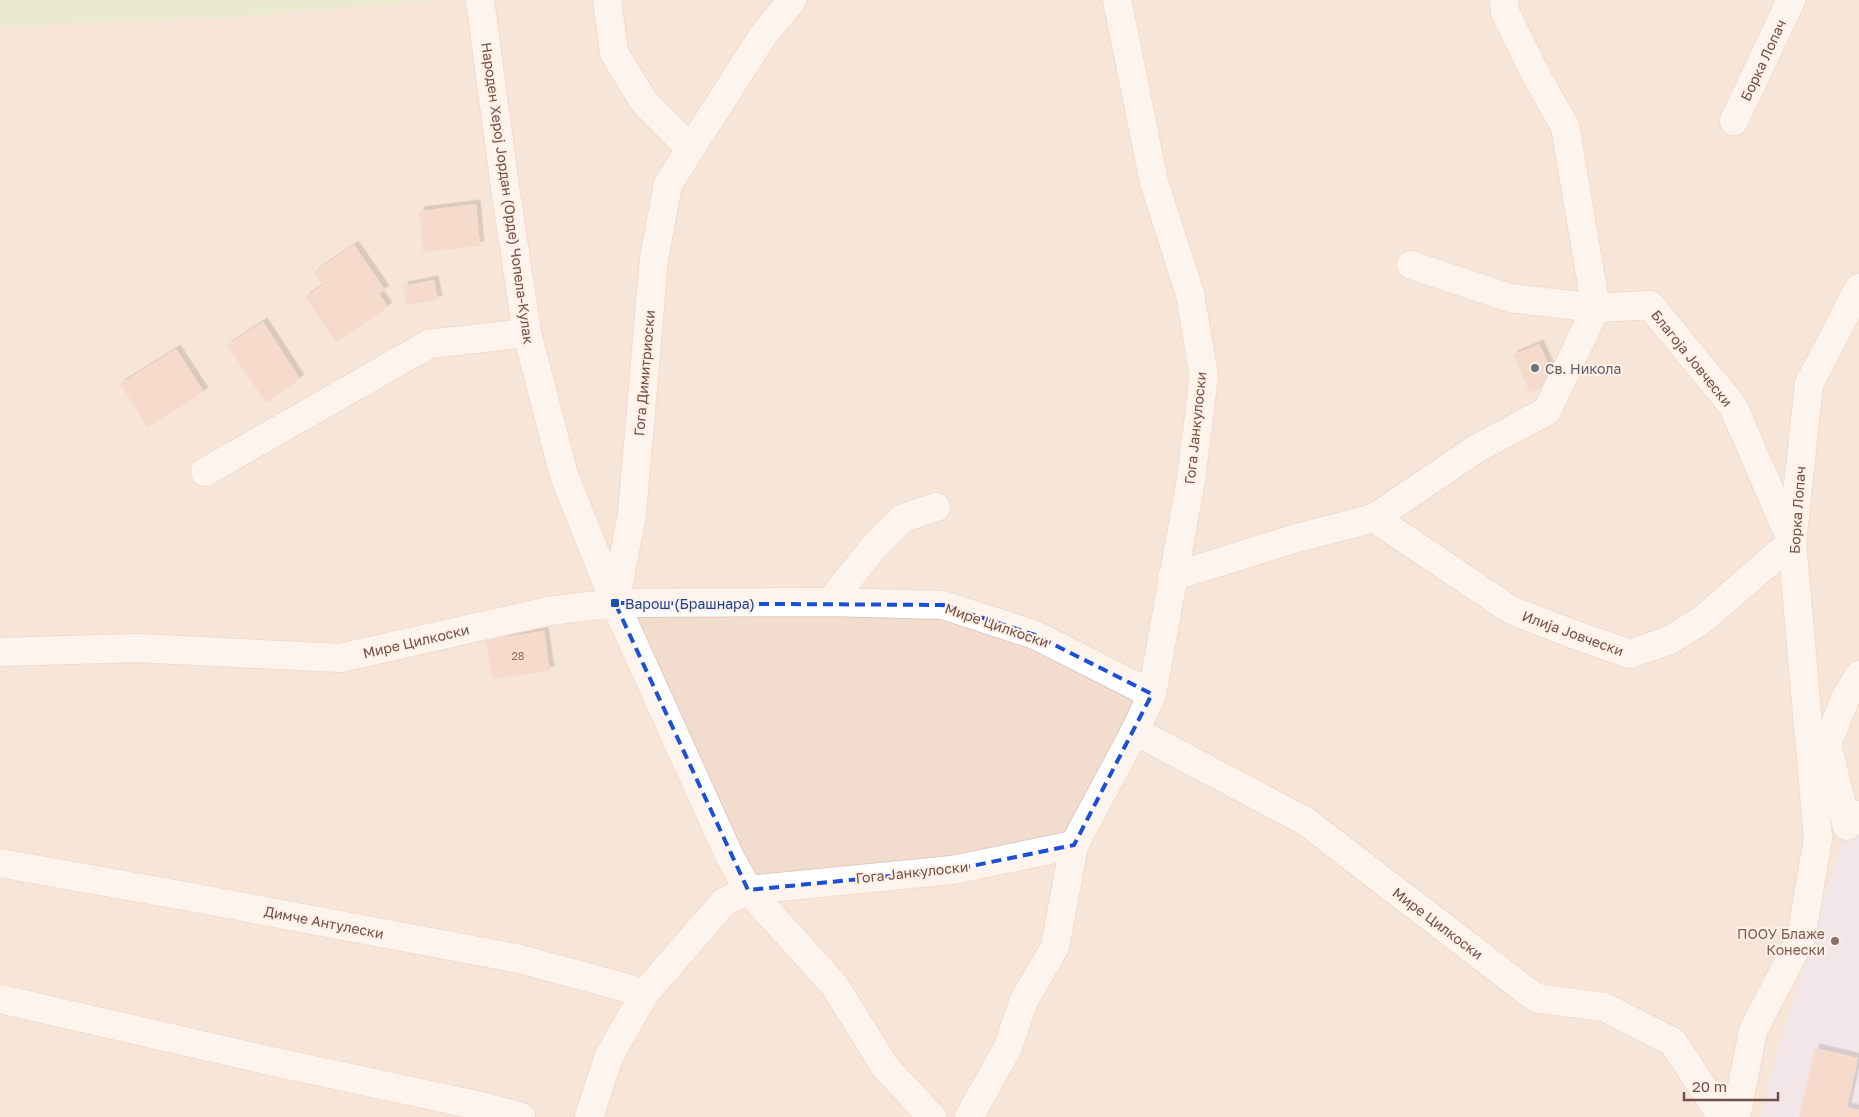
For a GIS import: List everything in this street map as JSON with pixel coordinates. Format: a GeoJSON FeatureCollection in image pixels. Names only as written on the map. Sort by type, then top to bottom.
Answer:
{"type":"FeatureCollection","features":[{"type":"Feature","properties":{"kind":"street","name":"Народен Херој Јордан (Орде) Чопела-Кулак"},"geometry":{"type":"LineString","coordinates":[[480,0],[504,187],[527,333],[564,475],[615,603],[729,855],[748,890],[835,986],[885,1067],[932,1117]]}},
{"type":"Feature","properties":{"kind":"street"},"geometry":{"type":"LineString","coordinates":[[607,0],[614,52],[645,103],[690,148]]}},
{"type":"Feature","properties":{"kind":"street","name":"Гога Димитриоски"},"geometry":{"type":"LineString","coordinates":[[615,603],[632,514],[654,259],[668,184],[764,34],[792,0]]}},
{"type":"Feature","properties":{"kind":"street","name":"Гога Јанкулоски"},"geometry":{"type":"LineString","coordinates":[[969,1117],[1008,1047],[1024,1000],[1055,947],[1074,844],[1136,731],[1152,694],[1190,480],[1204,376],[1190,294],[1154,182],[1117,0]]}},
{"type":"Feature","properties":{"kind":"street"},"geometry":{"type":"LineString","coordinates":[[1172,577],[1290,540],[1374,518],[1476,449],[1546,411],[1596,308],[1565,126],[1538,79],[1505,12],[1504,0]]}},
{"type":"Feature","properties":{"kind":"street","name":"Борка Лопач"},"geometry":{"type":"LineString","coordinates":[[1734,121],[1791,0]]}},
{"type":"Feature","properties":{"kind":"street","name":"Благоја Јовчески"},"geometry":{"type":"LineString","coordinates":[[1411,265],[1510,298],[1596,308],[1650,306],[1733,406],[1792,542]]}},
{"type":"Feature","properties":{"kind":"street","name":"Борка Лопач"},"geometry":{"type":"LineString","coordinates":[[1736,1117],[1754,1031],[1801,938],[1818,838],[1819,744],[1792,542],[1809,384],[1859,288]]}},
{"type":"Feature","properties":{"kind":"street"},"geometry":{"type":"LineString","coordinates":[[205,472],[429,344],[527,333]]}},
{"type":"Feature","properties":{"kind":"street"},"geometry":{"type":"LineString","coordinates":[[830,602],[873,548],[903,518],[936,507]]}},
{"type":"Feature","properties":{"kind":"street","name":"Илија Јовчески"},"geometry":{"type":"LineString","coordinates":[[1374,518],[1510,610],[1630,654],[1670,640],[1702,620],[1792,542]]}},
{"type":"Feature","properties":{"kind":"street","name":"Мире Цилкоски"},"geometry":{"type":"LineString","coordinates":[[0,652],[137,648],[340,658],[549,611],[615,603],[830,602],[943,605],[1035,635],[1152,694]]}},
{"type":"Feature","properties":{"kind":"street","name":"Борка Лопач"},"geometry":{"type":"LineString","coordinates":[[1859,675],[1819,744],[1847,826],[1859,815]]}},
{"type":"Feature","properties":{"kind":"street","name":"Мире Цилкоски"},"geometry":{"type":"LineString","coordinates":[[1136,731],[1305,821],[1536,998],[1604,1006],[1673,1042],[1722,1117]]}},
{"type":"Feature","properties":{"kind":"street","name":"Гога Јанкулоски"},"geometry":{"type":"LineString","coordinates":[[748,890],[862,877],[952,870],[1074,844]]}},
{"type":"Feature","properties":{"kind":"street","name":"Димче Антулески"},"geometry":{"type":"LineString","coordinates":[[0,863],[520,959],[645,994]]}},
{"type":"Feature","properties":{"kind":"street"},"geometry":{"type":"LineString","coordinates":[[589,1117],[609,1056],[645,994],[724,902],[748,890]]}},
{"type":"Feature","properties":{"kind":"street"},"geometry":{"type":"LineString","coordinates":[[0,999],[280,1063],[486,1107],[521,1117]]}},
{"type":"Feature","properties":{"kind":"highlighted area"},"geometry":{"type":"Polygon","coordinates":[[[615,603],[943,605],[1035,635],[1152,694],[1074,845],[952,870],[748,890],[615,603]]]}},
{"type":"Feature","properties":{"kind":"shaded area"},"geometry":{"type":"Polygon","coordinates":[[[0,0],[1859,0],[1859,1117],[0,1117],[0,0]]]}},
{"type":"Feature","properties":{"kind":"shaded area","name":"ПООУ Блаже Конески"},"geometry":{"type":"Polygon","coordinates":[[[1859,824],[1859,1117],[1761,1117],[1776,1057],[1847,826],[1859,824]]]}},
{"type":"Feature","properties":{"kind":"green space"},"geometry":{"type":"Polygon","coordinates":[[[0,0],[446,0],[235,17],[0,27],[0,0]]]}},
{"type":"Feature","properties":{"kind":"building"},"geometry":{"type":"Polygon","coordinates":[[[476,204],[480,246],[423,252],[419,211],[476,204]]]}},
{"type":"Feature","properties":{"kind":"building"},"geometry":{"type":"Polygon","coordinates":[[[354,245],[385,290],[379,294],[388,307],[336,342],[305,297],[323,285],[314,272],[354,245]]]}},
{"type":"Feature","properties":{"kind":"building"},"geometry":{"type":"Polygon","coordinates":[[[434,280],[438,300],[406,305],[403,286],[434,280]]]}},
{"type":"Feature","properties":{"kind":"building"},"geometry":{"type":"Polygon","coordinates":[[[263,322],[300,379],[266,403],[227,345],[263,322]]]}},
{"type":"Feature","properties":{"kind":"building","name":"Св. Никола"},"geometry":{"type":"Polygon","coordinates":[[[1539,344],[1556,381],[1530,393],[1513,355],[1539,344]]]}},
{"type":"Feature","properties":{"kind":"building"},"geometry":{"type":"Polygon","coordinates":[[[176,349],[204,392],[148,427],[120,384],[176,349]]]}},
{"type":"Feature","properties":{"kind":"building"},"geometry":{"type":"Polygon","coordinates":[[[544,631],[550,671],[492,679],[486,640],[544,631]]]}},
{"type":"Feature","properties":{"kind":"building"},"geometry":{"type":"Polygon","coordinates":[[[1815,1048],[1858,1058],[1847,1107],[1859,1110],[1859,1117],[1799,1117],[1815,1048]]]}},
{"type":"Feature","properties":{"kind":"place","name":"Св. Никола"},"geometry":{"type":"Point","coordinates":[1535,368]}},
{"type":"Feature","properties":{"kind":"place","name":"Варош (Брашнара)"},"geometry":{"type":"Point","coordinates":[615,603]}},
{"type":"Feature","properties":{"kind":"place","name":"ПООУ Блаже Конески"},"geometry":{"type":"Point","coordinates":[1835,941]}}]}
